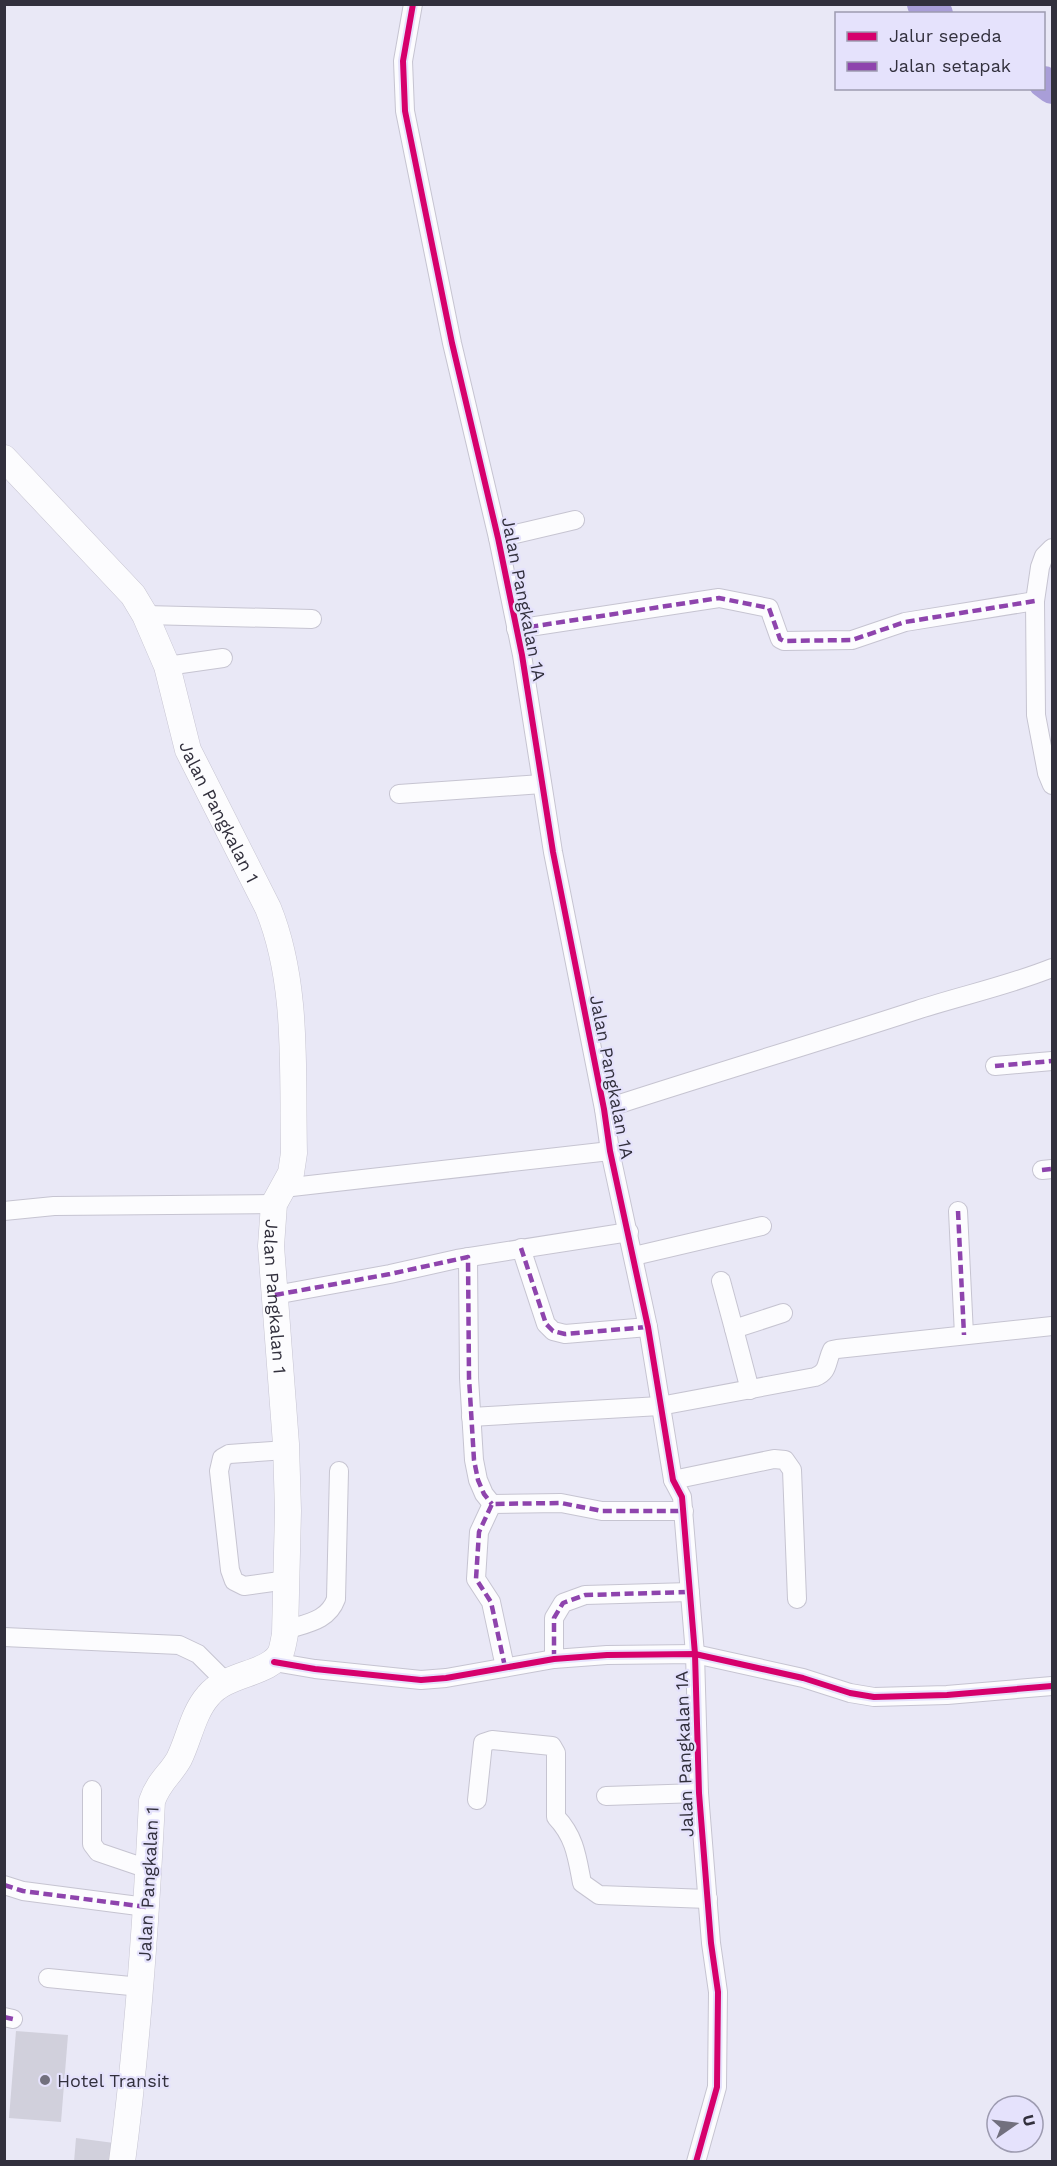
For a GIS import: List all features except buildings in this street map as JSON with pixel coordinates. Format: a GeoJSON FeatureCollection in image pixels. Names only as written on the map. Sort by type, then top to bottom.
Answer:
{"type":"FeatureCollection","features":[{"type":"Feature","properties":{"kind":"main road","name":"Jalan Pangkalan 1"},"geometry":{"type":"LineString","coordinates":[[4,458],[133,595],[146,615],[166,666],[188,750],[278,932],[283,953],[291,1027],[294,1153],[291,1173],[279,1196],[271,1246],[286,1450],[288,1511],[286,1630],[281,1652],[274,1662],[261,1669],[225,1681],[207,1696],[178,1760],[157,1786],[152,1801],[141,1987],[123,2162]]}},
{"type":"Feature","properties":{"kind":"street","name":"Jalan Pangkalan 1A"},"geometry":{"type":"LineString","coordinates":[[413,4],[403,61],[405,111],[452,343],[498,538],[516,629],[555,861],[610,1151],[648,1327],[673,1480],[682,1497],[684,1511],[695,1654],[699,1793],[718,1992],[717,2087],[696,2162]]}},
{"type":"Feature","properties":{"kind":"street"},"geometry":{"type":"LineString","coordinates":[[498,538],[575,520]]}},
{"type":"Feature","properties":{"kind":"street"},"geometry":{"type":"LineString","coordinates":[[1053,548],[1044,556],[1040,567],[1035,601],[1036,715],[1047,773],[1053,784]]}},
{"type":"Feature","properties":{"kind":"street"},"geometry":{"type":"LineString","coordinates":[[516,629],[719,598],[769,608],[780,639],[784,641],[852,640],[905,622],[1035,601]]}},
{"type":"Feature","properties":{"kind":"street"},"geometry":{"type":"LineString","coordinates":[[146,615],[312,618]]}},
{"type":"Feature","properties":{"kind":"street"},"geometry":{"type":"LineString","coordinates":[[166,666],[223,658]]}},
{"type":"Feature","properties":{"kind":"street"},"geometry":{"type":"LineString","coordinates":[[399,794],[542,784]]}},
{"type":"Feature","properties":{"kind":"street"},"geometry":{"type":"LineString","coordinates":[[604,1110],[734,1066],[920,1009],[1012,984],[1053,969]]}},
{"type":"Feature","properties":{"kind":"street"},"geometry":{"type":"LineString","coordinates":[[995,1066],[1053,1061]]}},
{"type":"Feature","properties":{"kind":"street"},"geometry":{"type":"LineString","coordinates":[[4,1211],[54,1206],[279,1196],[610,1151]]}},
{"type":"Feature","properties":{"kind":"street"},"geometry":{"type":"LineString","coordinates":[[958,1211],[964,1335]]}},
{"type":"Feature","properties":{"kind":"street"},"geometry":{"type":"LineString","coordinates":[[634,1257],[762,1226]]}},
{"type":"Feature","properties":{"kind":"street"},"geometry":{"type":"LineString","coordinates":[[274,1295],[468,1257],[629,1232]]}},
{"type":"Feature","properties":{"kind":"street"},"geometry":{"type":"LineString","coordinates":[[522,1248],[546,1324],[553,1331],[565,1334],[648,1327]]}},
{"type":"Feature","properties":{"kind":"street"},"geometry":{"type":"LineString","coordinates":[[468,1257],[471,1417],[474,1460],[478,1480],[484,1494],[492,1503],[561,1503],[602,1511],[684,1511]]}},
{"type":"Feature","properties":{"kind":"street"},"geometry":{"type":"LineString","coordinates":[[721,1281],[750,1390]]}},
{"type":"Feature","properties":{"kind":"street"},"geometry":{"type":"LineString","coordinates":[[734,1329],[783,1314]]}},
{"type":"Feature","properties":{"kind":"street"},"geometry":{"type":"LineString","coordinates":[[471,1417],[660,1406],[822,1375],[832,1350],[1053,1326]]}},
{"type":"Feature","properties":{"kind":"street"},"geometry":{"type":"LineString","coordinates":[[286,1450],[229,1454],[222,1458],[219,1471],[230,1570],[234,1581],[243,1586],[286,1580]]}},
{"type":"Feature","properties":{"kind":"street"},"geometry":{"type":"LineString","coordinates":[[673,1480],[774,1459],[785,1460],[792,1470],[797,1599]]}},
{"type":"Feature","properties":{"kind":"street"},"geometry":{"type":"LineString","coordinates":[[286,1630],[320,1619],[332,1611],[336,1599],[339,1471]]}},
{"type":"Feature","properties":{"kind":"street"},"geometry":{"type":"LineString","coordinates":[[492,1503],[479,1532],[476,1579],[491,1602],[505,1667]]}},
{"type":"Feature","properties":{"kind":"street"},"geometry":{"type":"LineString","coordinates":[[554,1659],[554,1618],[563,1603],[585,1595],[690,1592]]}},
{"type":"Feature","properties":{"kind":"street"},"geometry":{"type":"LineString","coordinates":[[4,1637],[179,1645],[198,1654],[225,1681]]}},
{"type":"Feature","properties":{"kind":"street"},"geometry":{"type":"LineString","coordinates":[[274,1662],[315,1669],[421,1680],[446,1678],[554,1659],[607,1655],[695,1654],[803,1678],[850,1693],[874,1697],[947,1695],[1053,1686]]}},
{"type":"Feature","properties":{"kind":"street"},"geometry":{"type":"LineString","coordinates":[[477,1800],[483,1743],[492,1740],[552,1746],[556,1753],[556,1817],[568,1830],[582,1883],[599,1894],[708,1899]]}},
{"type":"Feature","properties":{"kind":"street"},"geometry":{"type":"LineString","coordinates":[[92,1790],[92,1844],[98,1852],[148,1869]]}},
{"type":"Feature","properties":{"kind":"street"},"geometry":{"type":"LineString","coordinates":[[606,1796],[699,1793]]}},
{"type":"Feature","properties":{"kind":"street"},"geometry":{"type":"LineString","coordinates":[[4,1885],[23,1891],[146,1907]]}},
{"type":"Feature","properties":{"kind":"street"},"geometry":{"type":"LineString","coordinates":[[48,1978],[141,1987]]}},
{"type":"Feature","properties":{"kind":"waterway"},"geometry":{"type":"LineString","coordinates":[[923,4],[934,12]]}},
{"type":"Feature","properties":{"kind":"waterway"},"geometry":{"type":"LineString","coordinates":[[1045,83],[1052,88]]}},
{"type":"Feature","properties":{"kind":"marked path"},"geometry":{"type":"LineString","coordinates":[[516,629],[719,598],[769,608],[780,639],[784,641],[852,640],[905,622],[1035,601]]}},
{"type":"Feature","properties":{"kind":"marked path"},"geometry":{"type":"LineString","coordinates":[[995,1066],[1052,1061]]}},
{"type":"Feature","properties":{"kind":"marked path"},"geometry":{"type":"LineString","coordinates":[[1042,1170],[1052,1169]]}},
{"type":"Feature","properties":{"kind":"marked path"},"geometry":{"type":"LineString","coordinates":[[958,1211],[964,1335]]}},
{"type":"Feature","properties":{"kind":"marked path"},"geometry":{"type":"LineString","coordinates":[[521,1248],[546,1324],[553,1331],[565,1334],[648,1327]]}},
{"type":"Feature","properties":{"kind":"marked path"},"geometry":{"type":"LineString","coordinates":[[275,1295],[468,1257],[469,1378],[474,1460],[478,1480],[484,1494],[492,1504]]}},
{"type":"Feature","properties":{"kind":"marked path"},"geometry":{"type":"LineString","coordinates":[[505,1667],[491,1602],[476,1579],[479,1532],[492,1504],[561,1503],[602,1511],[684,1511]]}},
{"type":"Feature","properties":{"kind":"marked path"},"geometry":{"type":"LineString","coordinates":[[554,1659],[554,1618],[563,1603],[585,1595],[690,1592]]}},
{"type":"Feature","properties":{"kind":"marked path"},"geometry":{"type":"LineString","coordinates":[[4,1885],[23,1891],[146,1907]]}},
{"type":"Feature","properties":{"kind":"marked path"},"geometry":{"type":"LineString","coordinates":[[4,2017],[13,2019]]}},
{"type":"Feature","properties":{"kind":"cycle path"},"geometry":{"type":"LineString","coordinates":[[413,4],[403,61],[405,111],[452,343],[498,538],[522,655],[553,852],[604,1109],[610,1151],[648,1327],[673,1480],[682,1497],[695,1654],[699,1793],[711,1943],[718,1992],[717,2087],[696,2162]]}},
{"type":"Feature","properties":{"kind":"cycle path"},"geometry":{"type":"LineString","coordinates":[[274,1662],[315,1669],[421,1680],[446,1678],[554,1659],[607,1655],[695,1654],[803,1678],[850,1693],[874,1697],[947,1695],[1052,1686]]}},
{"type":"Feature","properties":{"kind":"place","name":"Hotel Transit"},"geometry":{"type":"Point","coordinates":[45,2080]}}]}
